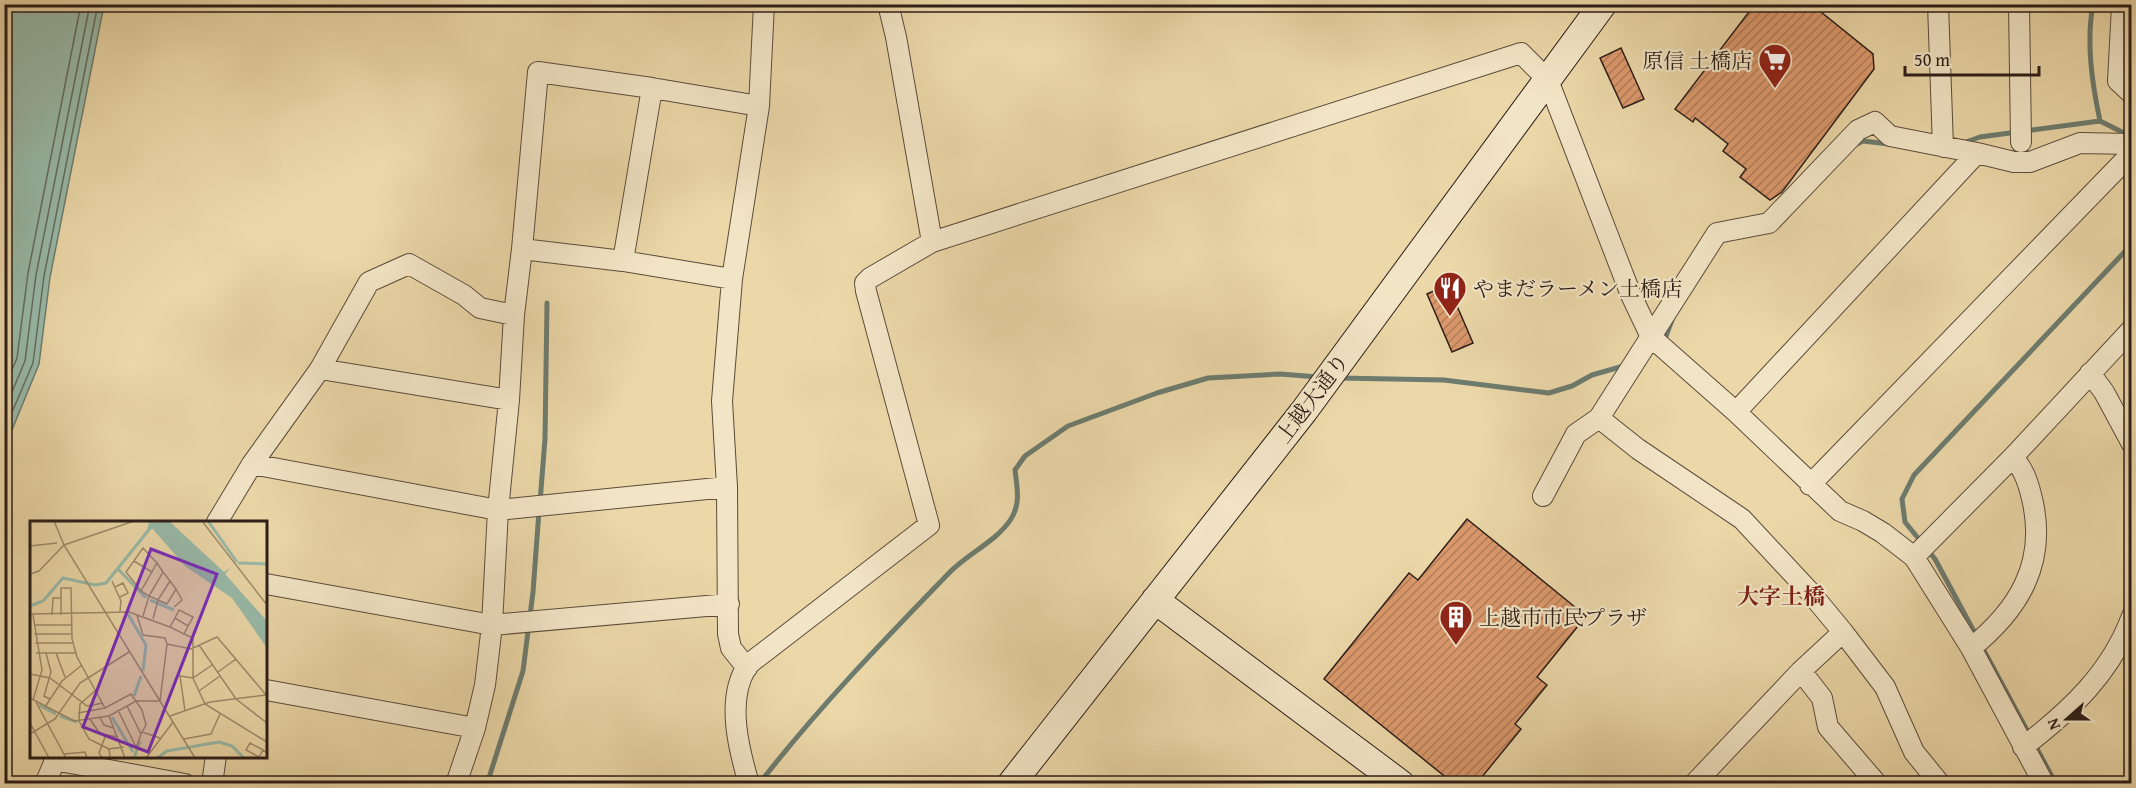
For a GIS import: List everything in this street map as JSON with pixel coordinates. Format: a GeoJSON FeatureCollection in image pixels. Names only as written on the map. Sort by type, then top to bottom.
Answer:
{"type":"FeatureCollection","features":[{"type":"Feature","properties":{"kind":"main road","name":"上越大通り"},"geometry":{"type":"LineString","coordinates":[[1011,783],[1304,411],[1603,4]]}},
{"type":"Feature","properties":{"kind":"main road"},"geometry":{"type":"LineString","coordinates":[[1155,600],[1401,783]]}},
{"type":"Feature","properties":{"kind":"street"},"geometry":{"type":"LineString","coordinates":[[747,668],[731,648],[728,634],[727,488],[722,401],[732,279],[759,106],[764,4]]}},
{"type":"Feature","properties":{"kind":"street"},"geometry":{"type":"LineString","coordinates":[[888,4],[896,37],[932,242]]}},
{"type":"Feature","properties":{"kind":"street"},"geometry":{"type":"LineString","coordinates":[[1938,4],[1943,147]]}},
{"type":"Feature","properties":{"kind":"street"},"geometry":{"type":"LineString","coordinates":[[2019,4],[2021,142]]}},
{"type":"Feature","properties":{"kind":"street"},"geometry":{"type":"LineString","coordinates":[[2124,7],[2118,81],[2132,94]]}},
{"type":"Feature","properties":{"kind":"street"},"geometry":{"type":"LineString","coordinates":[[749,783],[742,761],[736,698],[747,668],[929,525],[866,291],[865,283],[870,278],[932,242],[1521,53],[1548,80],[1631,295],[1651,337],[1736,411],[1810,485],[1840,511],[1863,521],[1914,557],[1971,648],[2044,783]]}},
{"type":"Feature","properties":{"kind":"street"},"geometry":{"type":"LineString","coordinates":[[456,783],[475,728],[485,685],[492,625],[498,510],[509,400],[514,315],[538,72],[759,106]]}},
{"type":"Feature","properties":{"kind":"street"},"geometry":{"type":"LineString","coordinates":[[623,261],[652,88]]}},
{"type":"Feature","properties":{"kind":"street"},"geometry":{"type":"LineString","coordinates":[[1543,496],[1576,434],[1599,418],[1717,233],[1770,222],[1858,130],[1875,122],[1890,136],[2014,162],[2030,162],[2080,143],[2132,144]]}},
{"type":"Feature","properties":{"kind":"street"},"geometry":{"type":"LineString","coordinates":[[1736,411],[1977,153]]}},
{"type":"Feature","properties":{"kind":"street"},"geometry":{"type":"LineString","coordinates":[[1810,485],[2132,153]]}},
{"type":"Feature","properties":{"kind":"street"},"geometry":{"type":"LineString","coordinates":[[522,249],[623,261],[732,279]]}},
{"type":"Feature","properties":{"kind":"street"},"geometry":{"type":"LineString","coordinates":[[218,521],[252,464],[320,369],[369,282],[409,264],[464,295],[480,308],[514,315]]}},
{"type":"Feature","properties":{"kind":"street"},"geometry":{"type":"LineString","coordinates":[[1914,557],[2013,457],[2132,329]]}},
{"type":"Feature","properties":{"kind":"street"},"geometry":{"type":"LineString","coordinates":[[320,369],[509,400]]}},
{"type":"Feature","properties":{"kind":"street"},"geometry":{"type":"LineString","coordinates":[[2090,373],[2104,392],[2132,444]]}},
{"type":"Feature","properties":{"kind":"street"},"geometry":{"type":"LineString","coordinates":[[1599,418],[1638,449],[1742,519],[1809,591],[1885,687],[1914,752],[1940,783]]}},
{"type":"Feature","properties":{"kind":"street"},"geometry":{"type":"LineString","coordinates":[[1971,648],[1994,629],[2010,611],[2022,592],[2031,569],[2037,524],[2028,483],[2022,468],[2013,457]]}},
{"type":"Feature","properties":{"kind":"street"},"geometry":{"type":"LineString","coordinates":[[252,464],[498,510],[727,488]]}},
{"type":"Feature","properties":{"kind":"street"},"geometry":{"type":"LineString","coordinates":[[267,584],[492,625],[729,604]]}},
{"type":"Feature","properties":{"kind":"street"},"geometry":{"type":"LineString","coordinates":[[2023,747],[2055,722],[2094,683],[2121,641],[2132,615]]}},
{"type":"Feature","properties":{"kind":"street"},"geometry":{"type":"LineString","coordinates":[[1694,783],[1801,671],[1843,632]]}},
{"type":"Feature","properties":{"kind":"street"},"geometry":{"type":"LineString","coordinates":[[1801,671],[1822,698],[1828,727],[1877,783]]}},
{"type":"Feature","properties":{"kind":"street"},"geometry":{"type":"LineString","coordinates":[[267,690],[475,728]]}},
{"type":"Feature","properties":{"kind":"street"},"geometry":{"type":"LineString","coordinates":[[45,783],[55,758],[185,783]]}},
{"type":"Feature","properties":{"kind":"street"},"geometry":{"type":"LineString","coordinates":[[212,783],[216,758]]}},
{"type":"Feature","properties":{"kind":"water"},"geometry":{"type":"Polygon","coordinates":[[[5,4],[104,5],[50,277],[39,364],[5,447],[5,4]]]}},
{"type":"Feature","properties":{"kind":"building","name":"原信 土橋店"},"geometry":{"type":"Polygon","coordinates":[[[1755,4],[1811,4],[1873,54],[1874,69],[1782,192],[1770,200],[1740,177],[1746,169],[1723,151],[1728,144],[1695,118],[1693,122],[1675,109],[1755,4]]]}},
{"type":"Feature","properties":{"kind":"building"},"geometry":{"type":"Polygon","coordinates":[[[1621,48],[1644,99],[1623,108],[1600,58],[1621,48]]]}},
{"type":"Feature","properties":{"kind":"building"},"geometry":{"type":"Polygon","coordinates":[[[1448,285],[1473,343],[1452,352],[1427,294],[1448,285]]]}},
{"type":"Feature","properties":{"kind":"building","name":"上越市市民プラザ"},"geometry":{"type":"Polygon","coordinates":[[[1467,519],[1586,616],[1537,677],[1547,685],[1515,724],[1521,729],[1477,783],[1453,783],[1324,679],[1409,573],[1418,580],[1467,519]]]}},
{"type":"Feature","properties":{"kind":"waterway"},"geometry":{"type":"LineString","coordinates":[[2093,4],[2090,33],[2091,63],[2100,121]]}},
{"type":"Feature","properties":{"kind":"waterway"},"geometry":{"type":"LineString","coordinates":[[1963,143],[1980,137],[2100,121],[2130,136]]}},
{"type":"Feature","properties":{"kind":"waterway"},"geometry":{"type":"LineString","coordinates":[[1855,145],[1863,141],[1889,144]]}},
{"type":"Feature","properties":{"kind":"waterway"},"geometry":{"type":"LineString","coordinates":[[1977,637],[1935,559],[1905,522],[1902,499],[1914,475],[2132,244]]}},
{"type":"Feature","properties":{"kind":"waterway"},"geometry":{"type":"LineString","coordinates":[[540,502],[545,439],[547,303]]}},
{"type":"Feature","properties":{"kind":"waterway"},"geometry":{"type":"LineString","coordinates":[[1664,342],[1672,320]]}},
{"type":"Feature","properties":{"kind":"waterway"},"geometry":{"type":"LineString","coordinates":[[1339,378],[1444,380],[1549,393],[1572,386],[1592,375],[1627,365]]}},
{"type":"Feature","properties":{"kind":"waterway"},"geometry":{"type":"LineString","coordinates":[[759,784],[827,702],[900,624],[957,566],[1005,527],[1016,507],[1015,470],[1025,456],[1068,426],[1157,393],[1208,378],[1280,374],[1318,377]]}},
{"type":"Feature","properties":{"kind":"waterway"},"geometry":{"type":"LineString","coordinates":[[487,784],[523,671],[533,592],[539,511]]}},
{"type":"Feature","properties":{"kind":"waterway"},"geometry":{"type":"LineString","coordinates":[[1981,645],[2056,784]]}},
{"type":"Feature","properties":{"kind":"place","name":"原信 土橋店"},"geometry":{"type":"Point","coordinates":[1775,89]}},
{"type":"Feature","properties":{"kind":"place","name":"やまだラーメン土橋店"},"geometry":{"type":"Point","coordinates":[1450,317]}},
{"type":"Feature","properties":{"kind":"place","name":"上越市市民プラザ"},"geometry":{"type":"Point","coordinates":[1456,646]}},
{"type":"Feature","properties":{"kind":"district","name":"大字土橋"},"geometry":{"type":"Point","coordinates":[1781,596]}}]}
